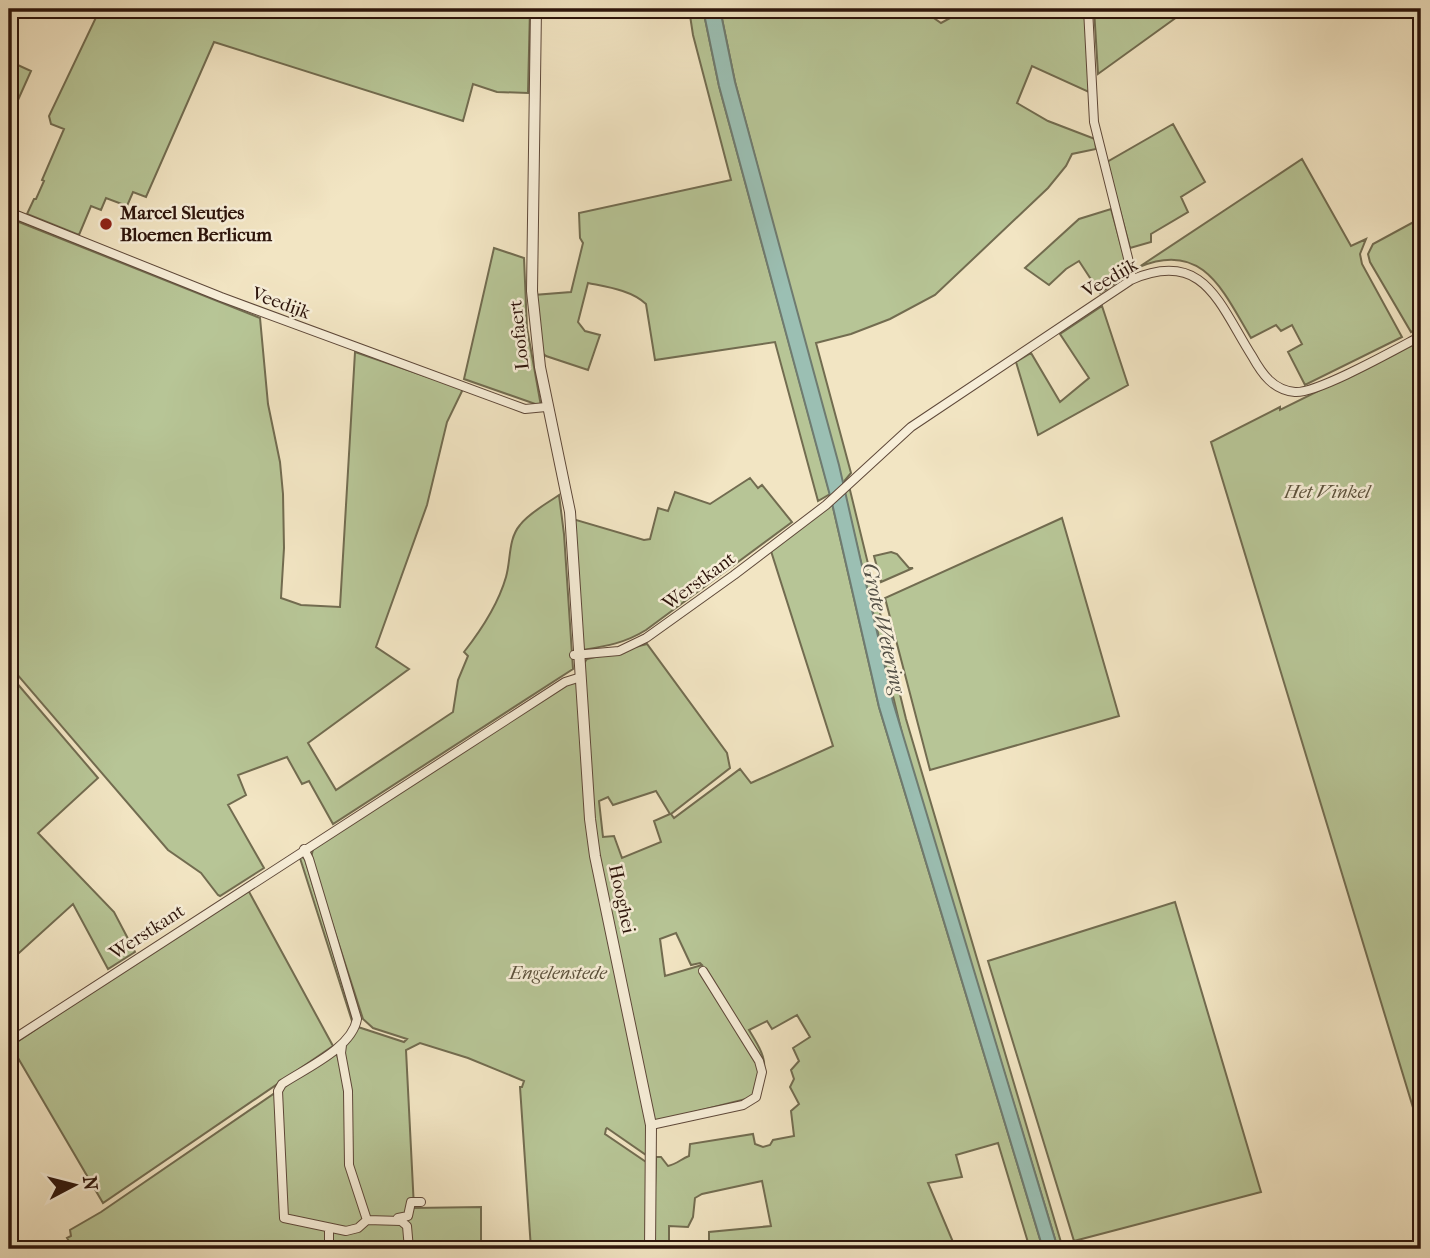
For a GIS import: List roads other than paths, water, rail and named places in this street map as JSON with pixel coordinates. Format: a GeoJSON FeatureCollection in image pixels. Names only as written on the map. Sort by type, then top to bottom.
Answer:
{"type":"FeatureCollection","features":[{"type":"Feature","properties":{"kind":"street","name":"Loofaert"},"geometry":{"type":"LineString","coordinates":[[536,9],[531,266],[536,343],[570,512],[577,655],[581,677]]}},
{"type":"Feature","properties":{"kind":"street"},"geometry":{"type":"LineString","coordinates":[[1088,9],[1094,122],[1131,275]]}},
{"type":"Feature","properties":{"kind":"street","name":"Veedijk"},"geometry":{"type":"LineString","coordinates":[[9,212],[221,297],[525,409],[547,407]]}},
{"type":"Feature","properties":{"kind":"street","name":"Veedijk"},"geometry":{"type":"LineString","coordinates":[[826,505],[911,427],[1131,275],[1178,270],[1200,279],[1211,291],[1260,370],[1276,387],[1286,390],[1296,392],[1316,388],[1421,336]]}},
{"type":"Feature","properties":{"kind":"street","name":"Werstkant"},"geometry":{"type":"LineString","coordinates":[[577,655],[619,650],[646,638],[826,505]]}},
{"type":"Feature","properties":{"kind":"street","name":"Werstkant"},"geometry":{"type":"LineString","coordinates":[[9,1042],[565,682],[581,677]]}},
{"type":"Feature","properties":{"kind":"street","name":"Hooghei"},"geometry":{"type":"LineString","coordinates":[[581,677],[595,856],[651,1125],[650,1249]]}},
{"type":"Feature","properties":{"kind":"street"},"geometry":{"type":"LineString","coordinates":[[304,849],[357,1014],[355,1029],[342,1045],[282,1084],[278,1091],[284,1218],[346,1231],[358,1228],[367,1220],[401,1222],[408,1226],[409,1247],[432,1246]]}},
{"type":"Feature","properties":{"kind":"street"},"geometry":{"type":"LineString","coordinates":[[651,1125],[744,1105],[756,1097],[762,1072],[759,1061],[703,971]]}},
{"type":"Feature","properties":{"kind":"street"},"geometry":{"type":"LineString","coordinates":[[342,1045],[348,1091],[349,1165],[367,1220]]}},
{"type":"Feature","properties":{"kind":"street"},"geometry":{"type":"LineString","coordinates":[[392,1222],[408,1216],[411,1202],[421,1202]]}},
{"type":"Feature","properties":{"kind":"street"},"geometry":{"type":"LineString","coordinates":[[329,1229],[329,1249]]}},
{"type":"Feature","properties":{"kind":"water"},"geometry":{"type":"Polygon","coordinates":[[[703,9],[720,9],[735,82],[839,465],[893,702],[1058,1249],[1043,1249],[879,707],[832,503],[719,86],[703,9]]]}},
{"type":"Feature","properties":{"kind":"place","name":"Marcel Sleutjes Bloemen Berlicum"},"geometry":{"type":"Point","coordinates":[106,224]}},
{"type":"Feature","properties":{"kind":"park label","name":"Het Vinkel"},"geometry":{"type":"Point","coordinates":[1327,492]}},
{"type":"Feature","properties":{"kind":"park label","name":"Engelenstede"},"geometry":{"type":"Point","coordinates":[558,973]}},
{"type":"Feature","properties":{"kind":"water label","name":"Grote Wetering"},"geometry":{"type":"Point","coordinates":[884,628]}}]}
